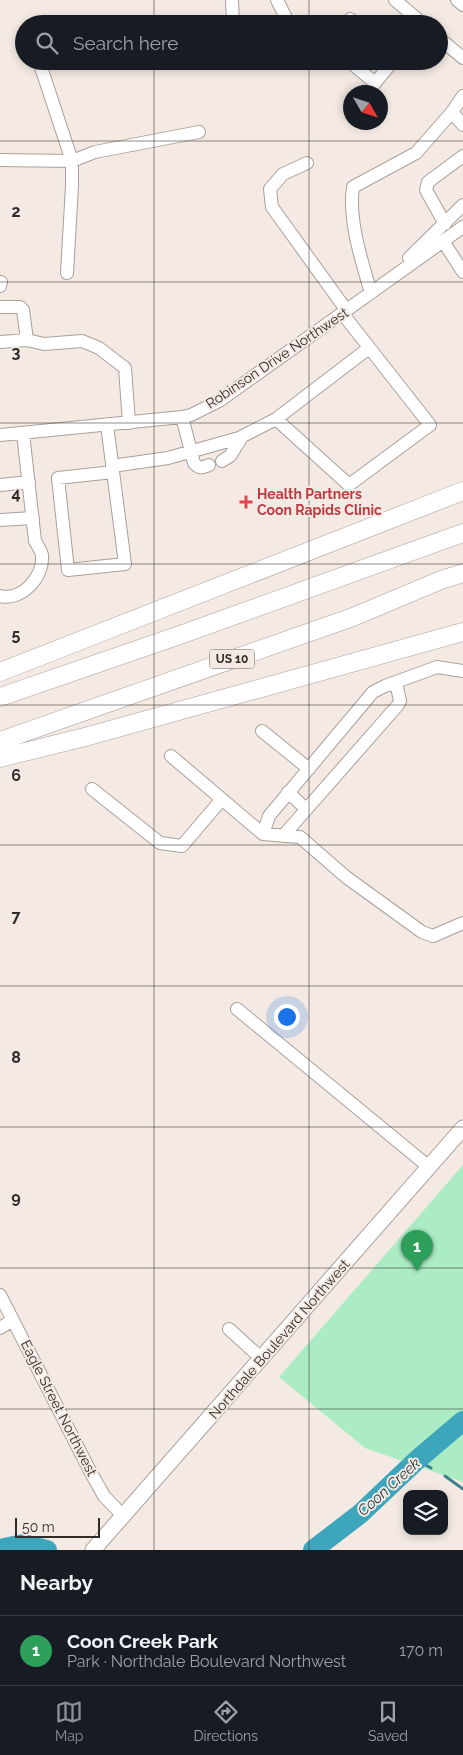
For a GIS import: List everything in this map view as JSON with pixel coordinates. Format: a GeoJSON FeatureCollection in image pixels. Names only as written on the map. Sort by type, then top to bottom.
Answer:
{"type":"FeatureCollection","features":[{"type":"Feature","properties":{"kind":"highway"},"geometry":{"type":"LineString","coordinates":[[0,672],[463,491]]}},
{"type":"Feature","properties":{"kind":"highway"},"geometry":{"type":"LineString","coordinates":[[0,697],[463,533]]}},
{"type":"Feature","properties":{"kind":"highway","name":"US 10"},"geometry":{"type":"LineString","coordinates":[[0,741],[353,617],[441,580],[463,573]]}},
{"type":"Feature","properties":{"kind":"highway"},"geometry":{"type":"LineString","coordinates":[[0,758],[94,734],[463,632]]}},
{"type":"Feature","properties":{"kind":"main road","name":"Northdale Boulevard Northwest"},"geometry":{"type":"LineString","coordinates":[[97,1546],[463,1128]]}},
{"type":"Feature","properties":{"kind":"street"},"geometry":{"type":"LineString","coordinates":[[232,0],[233,15]]}},
{"type":"Feature","properties":{"kind":"street"},"geometry":{"type":"LineString","coordinates":[[277,0],[284,15]]}},
{"type":"Feature","properties":{"kind":"street"},"geometry":{"type":"LineString","coordinates":[[395,0],[412,15]]}},
{"type":"Feature","properties":{"kind":"street"},"geometry":{"type":"LineString","coordinates":[[457,0],[463,5]]}},
{"type":"Feature","properties":{"kind":"street"},"geometry":{"type":"LineString","coordinates":[[448,46],[463,58]]}},
{"type":"Feature","properties":{"kind":"street"},"geometry":{"type":"LineString","coordinates":[[43,70],[72,161],[67,273]]}},
{"type":"Feature","properties":{"kind":"street"},"geometry":{"type":"LineString","coordinates":[[360,70],[375,83],[386,70]]}},
{"type":"Feature","properties":{"kind":"street"},"geometry":{"type":"LineString","coordinates":[[372,293],[359,251],[352,199],[353,187],[416,153],[452,112],[463,96]]}},
{"type":"Feature","properties":{"kind":"street"},"geometry":{"type":"LineString","coordinates":[[452,112],[463,125]]}},
{"type":"Feature","properties":{"kind":"street"},"geometry":{"type":"LineString","coordinates":[[0,160],[72,161],[95,152],[199,132]]}},
{"type":"Feature","properties":{"kind":"street"},"geometry":{"type":"LineString","coordinates":[[445,224],[426,190],[428,182],[463,156]]}},
{"type":"Feature","properties":{"kind":"street"},"geometry":{"type":"LineString","coordinates":[[276,419],[349,484],[430,425],[369,348],[272,207],[270,190],[283,174],[307,163]]}},
{"type":"Feature","properties":{"kind":"street","name":"Robinson Drive Northwest"},"geometry":{"type":"LineString","coordinates":[[372,293],[463,205]]}},
{"type":"Feature","properties":{"kind":"street","name":"Robinson Drive Northwest"},"geometry":{"type":"LineString","coordinates":[[0,436],[182,418],[219,401],[463,227]]}},
{"type":"Feature","properties":{"kind":"street"},"geometry":{"type":"LineString","coordinates":[[443,241],[463,272]]}},
{"type":"Feature","properties":{"kind":"street"},"geometry":{"type":"LineString","coordinates":[[0,307],[20,307],[24,310],[27,340]]}},
{"type":"Feature","properties":{"kind":"street"},"geometry":{"type":"LineString","coordinates":[[0,342],[27,340],[44,344],[82,341],[99,348],[125,368],[130,423]]}},
{"type":"Feature","properties":{"kind":"street"},"geometry":{"type":"LineString","coordinates":[[107,425],[112,469],[125,564],[68,570],[58,478],[112,469],[168,458],[242,437],[276,419],[369,348]]}},
{"type":"Feature","properties":{"kind":"street"},"geometry":{"type":"LineString","coordinates":[[182,418],[194,463],[197,467],[201,468],[209,465]]}},
{"type":"Feature","properties":{"kind":"street"},"geometry":{"type":"LineString","coordinates":[[0,596],[6,598],[21,594],[32,584],[41,569],[42,554],[35,541],[23,433]]}},
{"type":"Feature","properties":{"kind":"street"},"geometry":{"type":"LineString","coordinates":[[222,460],[230,456],[242,437]]}},
{"type":"Feature","properties":{"kind":"street"},"geometry":{"type":"LineString","coordinates":[[0,485],[28,482]]}},
{"type":"Feature","properties":{"kind":"street"},"geometry":{"type":"LineString","coordinates":[[0,520],[33,518]]}},
{"type":"Feature","properties":{"kind":"street"},"geometry":{"type":"LineString","coordinates":[[264,834],[269,816],[373,692],[437,667],[463,671]]}},
{"type":"Feature","properties":{"kind":"street"},"geometry":{"type":"LineString","coordinates":[[283,836],[398,705],[402,680]]}},
{"type":"Feature","properties":{"kind":"street"},"geometry":{"type":"LineString","coordinates":[[262,731],[309,769]]}},
{"type":"Feature","properties":{"kind":"street"},"geometry":{"type":"LineString","coordinates":[[171,756],[264,834],[300,837],[346,877],[422,932],[433,936],[463,923]]}},
{"type":"Feature","properties":{"kind":"street"},"geometry":{"type":"LineString","coordinates":[[92,789],[160,843],[182,846],[222,799]]}},
{"type":"Feature","properties":{"kind":"street"},"geometry":{"type":"LineString","coordinates":[[288,792],[306,809]]}},
{"type":"Feature","properties":{"kind":"street"},"geometry":{"type":"LineString","coordinates":[[237,1009],[429,1167]]}},
{"type":"Feature","properties":{"kind":"street","name":"Eagle Street Northwest"},"geometry":{"type":"LineString","coordinates":[[0,1295],[90,1472],[104,1496],[124,1516]]}},
{"type":"Feature","properties":{"kind":"street"},"geometry":{"type":"LineString","coordinates":[[0,1328],[13,1320]]}},
{"type":"Feature","properties":{"kind":"street"},"geometry":{"type":"LineString","coordinates":[[229,1329],[262,1359]]}},
{"type":"Feature","properties":{"kind":"green space"},"geometry":{"type":"Polygon","coordinates":[[[463,1165],[463,1482],[365,1448],[279,1377],[463,1165]]]}},
{"type":"Feature","properties":{"kind":"waterway","name":"Coon Creek"},"geometry":{"type":"LineString","coordinates":[[313,1550],[360,1514],[417,1460],[463,1421]]}},
{"type":"Feature","properties":{"kind":"waterway"},"geometry":{"type":"LineString","coordinates":[[417,1460],[431,1468]]}},
{"type":"Feature","properties":{"kind":"waterway"},"geometry":{"type":"LineString","coordinates":[[445,1476],[463,1489]]}},
{"type":"Feature","properties":{"kind":"waterway","name":"Coon Creek"},"geometry":{"type":"LineString","coordinates":[[0,1549],[23,1544],[47,1550]]}},
{"type":"Feature","properties":{"kind":"place","name":"Health Partners Coon Rapids Clinic"},"geometry":{"type":"Point","coordinates":[246,502]}},
{"type":"Feature","properties":{"kind":"place","name":"Coon Creek Park"},"geometry":{"type":"Point","coordinates":[417,1271]}}]}
